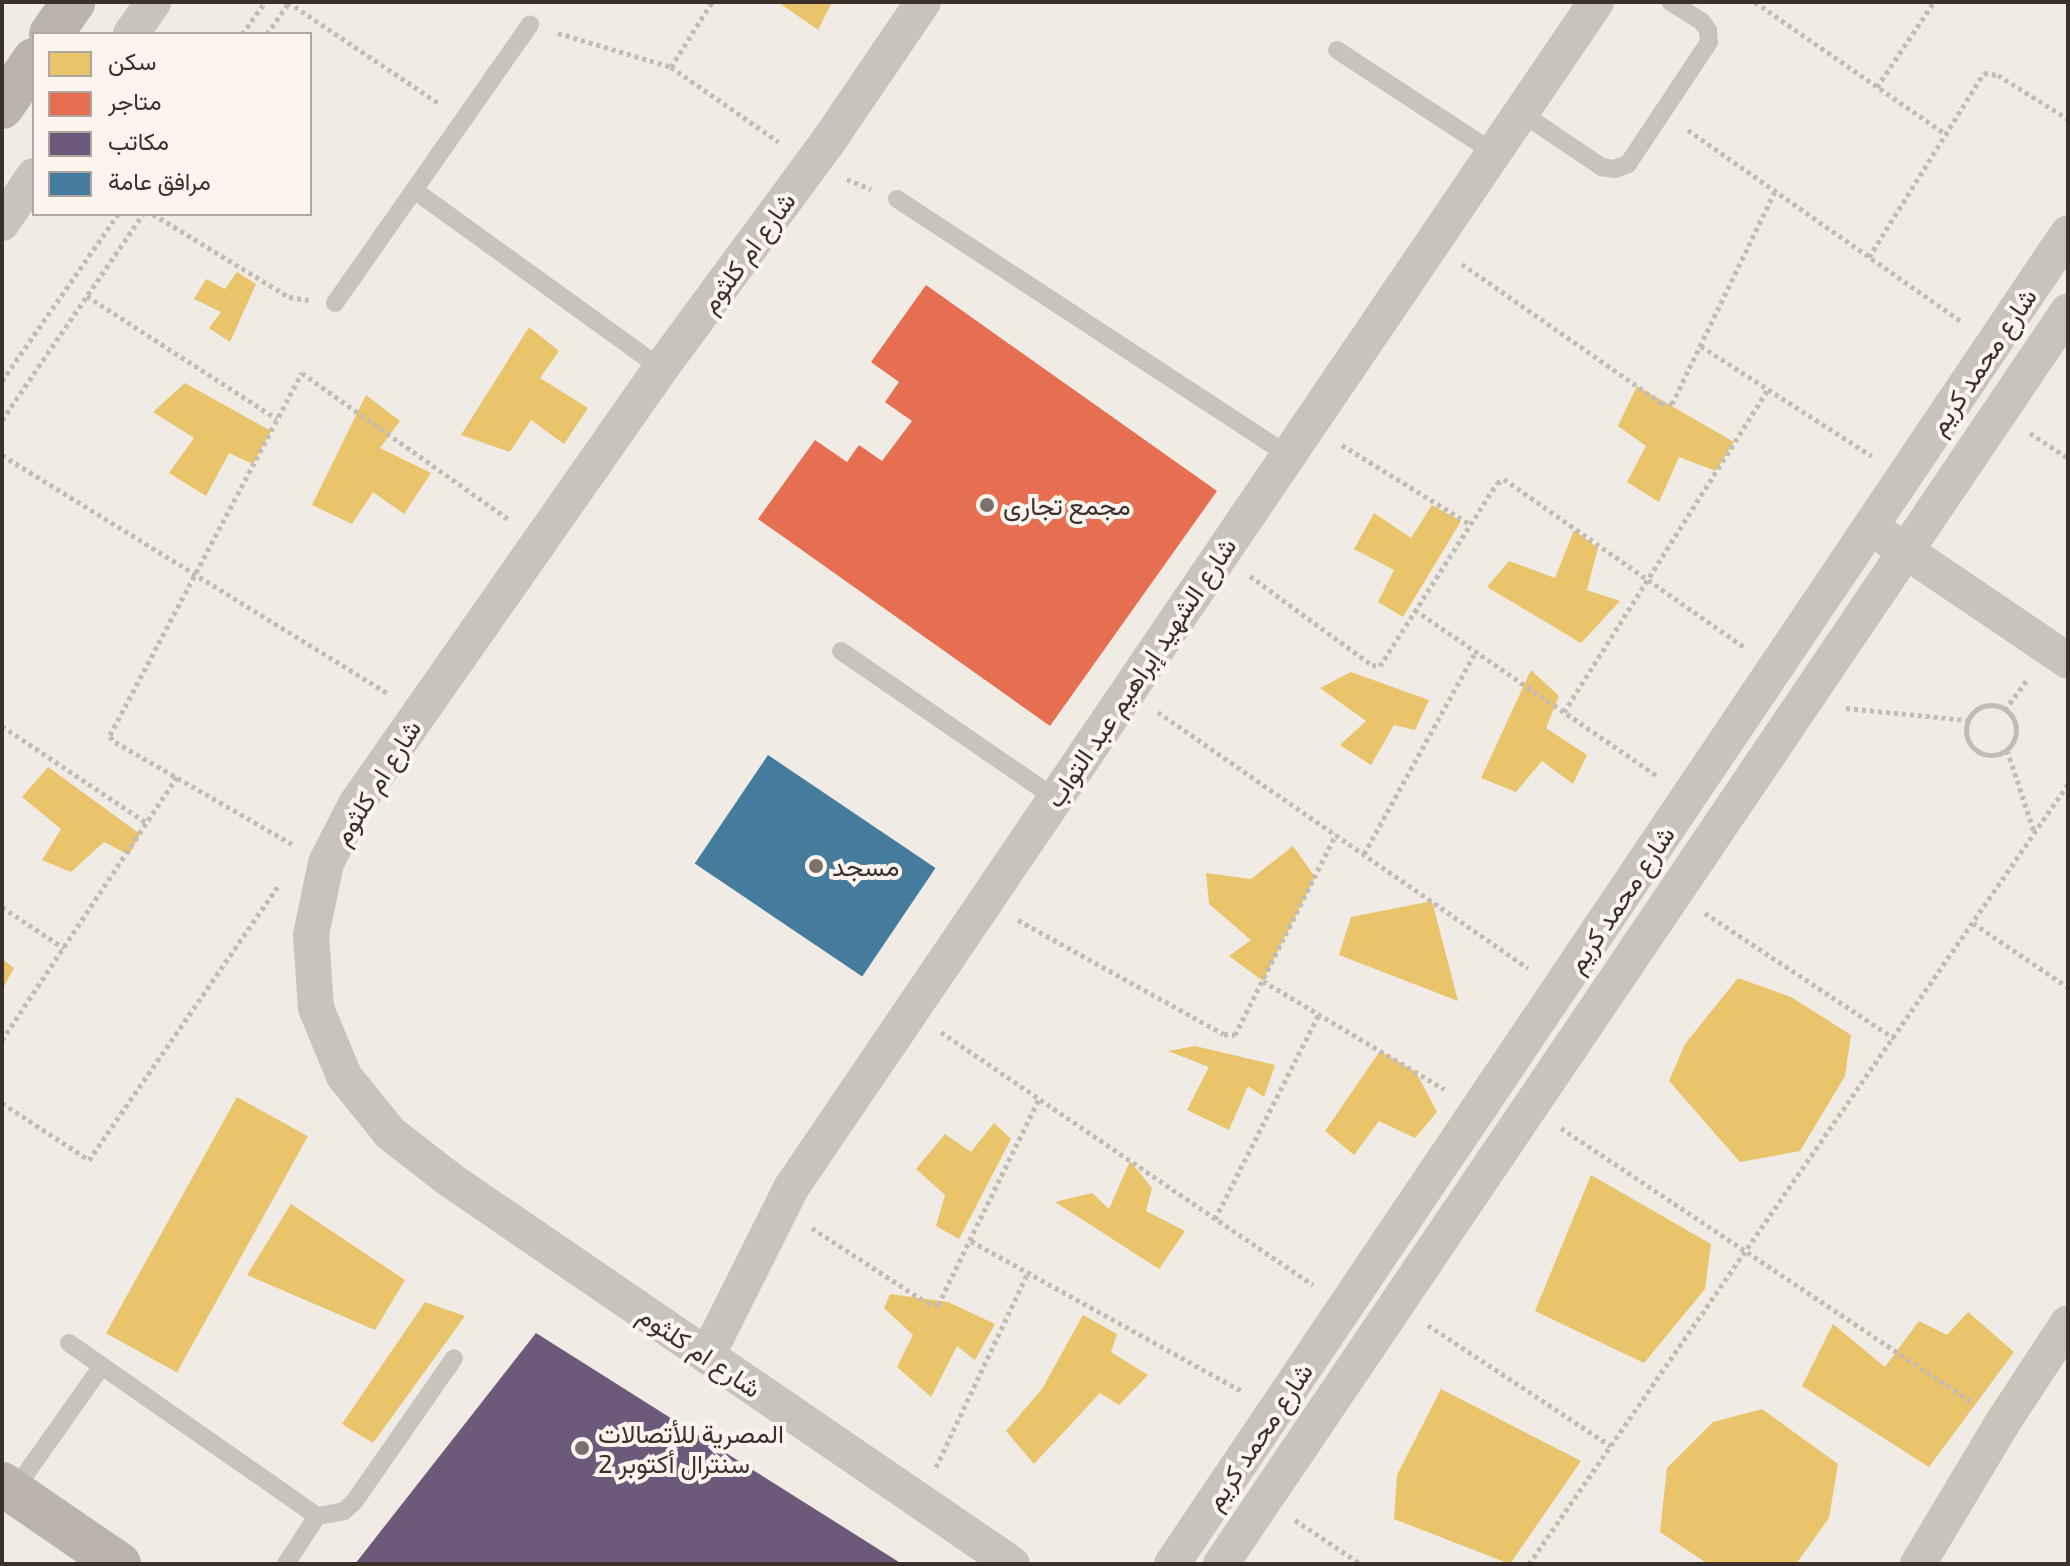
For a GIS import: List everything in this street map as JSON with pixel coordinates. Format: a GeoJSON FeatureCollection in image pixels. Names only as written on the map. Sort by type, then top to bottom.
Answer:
{"type":"FeatureCollection","features":[{"type":"Feature","properties":{"kind":"street"},"geometry":{"type":"LineString","coordinates":[[52,32],[73,2]]}},
{"type":"Feature","properties":{"kind":"street"},"geometry":{"type":"LineString","coordinates":[[132,32],[153,2]]}},
{"type":"Feature","properties":{"kind":"street","name":"شارع ام كلثوم"},"geometry":{"type":"LineString","coordinates":[[923,2],[812,164],[661,368],[356,804],[315,856],[311,935],[316,1008],[344,1076],[390,1133],[437,1170],[1012,1564]]}},
{"type":"Feature","properties":{"kind":"street","name":"شارع الشهيد إبراهيم عبد التواب"},"geometry":{"type":"LineString","coordinates":[[707,1356],[781,1208],[911,1011],[1596,2]]}},
{"type":"Feature","properties":{"kind":"street"},"geometry":{"type":"LineString","coordinates":[[2,107],[32,63]]}},
{"type":"Feature","properties":{"kind":"street"},"geometry":{"type":"LineString","coordinates":[[2,223],[32,179]]}},
{"type":"Feature","properties":{"kind":"street","name":"شارع محمد كريم"},"geometry":{"type":"LineString","coordinates":[[1172,1564],[2068,233]]}},
{"type":"Feature","properties":{"kind":"street","name":"شارع محمد كريم"},"geometry":{"type":"LineString","coordinates":[[1221,1564],[2068,311]]}},
{"type":"Feature","properties":{"kind":"street"},"geometry":{"type":"LineString","coordinates":[[1870,527],[2068,661]]}},
{"type":"Feature","properties":{"kind":"street"},"geometry":{"type":"LineString","coordinates":[[1918,1564],[2003,1422],[2068,1323]]}},
{"type":"Feature","properties":{"kind":"street"},"geometry":{"type":"LineString","coordinates":[[8,1488],[119,1564]]}},
{"type":"Feature","properties":{"kind":"lane"},"geometry":{"type":"LineString","coordinates":[[1520,112],[1602,167],[1615,169],[1628,164],[1709,42],[1708,30],[1701,21],[1671,2]]}},
{"type":"Feature","properties":{"kind":"lane"},"geometry":{"type":"LineString","coordinates":[[335,303],[530,25]]}},
{"type":"Feature","properties":{"kind":"lane"},"geometry":{"type":"LineString","coordinates":[[1337,50],[1493,152]]}},
{"type":"Feature","properties":{"kind":"lane"},"geometry":{"type":"LineString","coordinates":[[414,190],[661,368]]}},
{"type":"Feature","properties":{"kind":"lane"},"geometry":{"type":"LineString","coordinates":[[897,199],[1288,455]]}},
{"type":"Feature","properties":{"kind":"lane"},"geometry":{"type":"LineString","coordinates":[[841,651],[1055,798]]}},
{"type":"Feature","properties":{"kind":"lane"},"geometry":{"type":"LineString","coordinates":[[69,1343],[317,1516],[344,1511],[354,1502],[454,1358]]}},
{"type":"Feature","properties":{"kind":"lane"},"geometry":{"type":"LineString","coordinates":[[8,1488],[102,1366]]}},
{"type":"Feature","properties":{"kind":"lane"},"geometry":{"type":"LineString","coordinates":[[286,1564],[317,1516]]}},
{"type":"Feature","properties":{"kind":"path"},"geometry":{"type":"LineString","coordinates":[[243,32],[265,2]]}},
{"type":"Feature","properties":{"kind":"path"},"geometry":{"type":"LineString","coordinates":[[268,32],[289,2],[464,119]]}},
{"type":"Feature","properties":{"kind":"path"},"geometry":{"type":"LineString","coordinates":[[671,67],[712,2]]}},
{"type":"Feature","properties":{"kind":"path"},"geometry":{"type":"LineString","coordinates":[[1755,2],[1944,133]]}},
{"type":"Feature","properties":{"kind":"path"},"geometry":{"type":"LineString","coordinates":[[1877,87],[1934,2]]}},
{"type":"Feature","properties":{"kind":"path"},"geometry":{"type":"LineString","coordinates":[[530,25],[671,67],[812,164],[897,199]]}},
{"type":"Feature","properties":{"kind":"path"},"geometry":{"type":"LineString","coordinates":[[1869,257],[1979,78],[1991,72],[2068,119]]}},
{"type":"Feature","properties":{"kind":"path"},"geometry":{"type":"LineString","coordinates":[[1664,113],[1993,344]]}},
{"type":"Feature","properties":{"kind":"path"},"geometry":{"type":"LineString","coordinates":[[1431,243],[1661,403],[1672,404],[1775,191]]}},
{"type":"Feature","properties":{"kind":"path"},"geometry":{"type":"LineString","coordinates":[[2,381],[117,216]]}},
{"type":"Feature","properties":{"kind":"path"},"geometry":{"type":"LineString","coordinates":[[2,420],[142,216]]}},
{"type":"Feature","properties":{"kind":"path"},"geometry":{"type":"LineString","coordinates":[[156,216],[289,297],[335,303]]}},
{"type":"Feature","properties":{"kind":"path"},"geometry":{"type":"LineString","coordinates":[[87,296],[277,419]]}},
{"type":"Feature","properties":{"kind":"path"},"geometry":{"type":"LineString","coordinates":[[1701,346],[1904,476]]}},
{"type":"Feature","properties":{"kind":"path"},"geometry":{"type":"LineString","coordinates":[[2,1103],[89,1160],[315,856],[112,740],[110,735],[301,375],[306,373],[540,541]]}},
{"type":"Feature","properties":{"kind":"path"},"geometry":{"type":"LineString","coordinates":[[1564,712],[1768,389]]}},
{"type":"Feature","properties":{"kind":"path"},"geometry":{"type":"LineString","coordinates":[[1309,425],[1470,524]]}},
{"type":"Feature","properties":{"kind":"path"},"geometry":{"type":"LineString","coordinates":[[2,455],[419,713]]}},
{"type":"Feature","properties":{"kind":"path"},"geometry":{"type":"LineString","coordinates":[[1220,555],[1376,666],[1382,663],[1497,483],[1504,479],[1775,668]]}},
{"type":"Feature","properties":{"kind":"path"},"geometry":{"type":"LineString","coordinates":[[1415,610],[1688,797]]}},
{"type":"Feature","properties":{"kind":"path"},"geometry":{"type":"LineString","coordinates":[[1364,854],[1476,651]]}},
{"type":"Feature","properties":{"kind":"path"},"geometry":{"type":"LineString","coordinates":[[1128,691],[1559,989]]}},
{"type":"Feature","properties":{"kind":"path"},"geometry":{"type":"LineString","coordinates":[[1802,704],[1967,720],[1984,706],[2005,710],[2013,718],[2016,730],[2014,741],[2007,750],[1991,755],[1975,751],[1966,737],[1967,720]]}},
{"type":"Feature","properties":{"kind":"path"},"geometry":{"type":"LineString","coordinates":[[2,726],[147,823]]}},
{"type":"Feature","properties":{"kind":"path"},"geometry":{"type":"LineString","coordinates":[[2007,750],[2034,832]]}},
{"type":"Feature","properties":{"kind":"path"},"geometry":{"type":"LineString","coordinates":[[2,1040],[177,777]]}},
{"type":"Feature","properties":{"kind":"path"},"geometry":{"type":"LineString","coordinates":[[1529,1564],[2068,784]]}},
{"type":"Feature","properties":{"kind":"path"},"geometry":{"type":"LineString","coordinates":[[985,902],[1229,1036],[1238,1031],[1336,834]]}},
{"type":"Feature","properties":{"kind":"path"},"geometry":{"type":"LineString","coordinates":[[1675,893],[1894,1038]]}},
{"type":"Feature","properties":{"kind":"path"},"geometry":{"type":"LineString","coordinates":[[2,907],[64,948]]}},
{"type":"Feature","properties":{"kind":"path"},"geometry":{"type":"LineString","coordinates":[[1973,923],[2068,987]]}},
{"type":"Feature","properties":{"kind":"path"},"geometry":{"type":"LineString","coordinates":[[1263,981],[1478,1109]]}},
{"type":"Feature","properties":{"kind":"path"},"geometry":{"type":"LineString","coordinates":[[911,1011],[1345,1306]]}},
{"type":"Feature","properties":{"kind":"path"},"geometry":{"type":"LineString","coordinates":[[1215,1219],[1319,1014]]}},
{"type":"Feature","properties":{"kind":"path"},"geometry":{"type":"LineString","coordinates":[[781,1208],[932,1306],[941,1300],[1039,1099]]}},
{"type":"Feature","properties":{"kind":"path"},"geometry":{"type":"LineString","coordinates":[[1530,1107],[2003,1422]]}},
{"type":"Feature","properties":{"kind":"path"},"geometry":{"type":"LineString","coordinates":[[971,1241],[1275,1410]]}},
{"type":"Feature","properties":{"kind":"path"},"geometry":{"type":"LineString","coordinates":[[920,1501],[1028,1272]]}},
{"type":"Feature","properties":{"kind":"path"},"geometry":{"type":"LineString","coordinates":[[1397,1305],[1611,1446]]}},
{"type":"Feature","properties":{"kind":"path"},"geometry":{"type":"LineString","coordinates":[[1264,1499],[1361,1564]]}},
{"type":"Feature","properties":{"kind":"building: سكن"},"geometry":{"type":"Polygon","coordinates":[[[778,2],[832,2],[818,30],[778,2]]]}},
{"type":"Feature","properties":{"kind":"building: سكن"},"geometry":{"type":"Polygon","coordinates":[[[237,272],[256,284],[230,342],[209,328],[221,312],[194,299],[206,279],[225,289],[237,272]]]}},
{"type":"Feature","properties":{"kind":"building: سكن"},"geometry":{"type":"Polygon","coordinates":[[[529,327],[559,351],[540,378],[588,408],[564,444],[531,420],[510,452],[461,435],[529,327]]]}},
{"type":"Feature","properties":{"kind":"building: سكن"},"geometry":{"type":"Polygon","coordinates":[[[185,383],[271,431],[253,464],[229,453],[206,496],[169,473],[194,438],[153,412],[185,383]]]}},
{"type":"Feature","properties":{"kind":"building: سكن"},"geometry":{"type":"Polygon","coordinates":[[[1637,386],[1734,442],[1716,471],[1679,457],[1659,502],[1627,482],[1646,446],[1618,426],[1637,386]]]}},
{"type":"Feature","properties":{"kind":"building: سكن"},"geometry":{"type":"Polygon","coordinates":[[[366,395],[400,421],[380,448],[431,473],[404,514],[373,492],[352,524],[312,505],[366,395]]]}},
{"type":"Feature","properties":{"kind":"building: سكن"},"geometry":{"type":"Polygon","coordinates":[[[1432,505],[1461,521],[1403,617],[1378,602],[1394,570],[1354,549],[1374,513],[1411,538],[1432,505]]]}},
{"type":"Feature","properties":{"kind":"building: سكن"},"geometry":{"type":"Polygon","coordinates":[[[1574,530],[1598,548],[1587,590],[1620,601],[1581,643],[1487,587],[1509,561],[1555,578],[1574,530]]]}},
{"type":"Feature","properties":{"kind":"building: سكن"},"geometry":{"type":"Polygon","coordinates":[[[1531,670],[1559,696],[1546,728],[1587,755],[1573,784],[1542,761],[1516,792],[1481,778],[1531,670]]]}},
{"type":"Feature","properties":{"kind":"building: سكن"},"geometry":{"type":"Polygon","coordinates":[[[1351,672],[1429,700],[1415,730],[1394,725],[1371,765],[1340,745],[1366,721],[1320,688],[1351,672]]]}},
{"type":"Feature","properties":{"kind":"building: سكن"},"geometry":{"type":"Polygon","coordinates":[[[48,767],[140,834],[129,855],[104,842],[71,872],[42,860],[61,829],[22,797],[48,767]]]}},
{"type":"Feature","properties":{"kind":"building: سكن"},"geometry":{"type":"Polygon","coordinates":[[[1293,846],[1315,877],[1263,981],[1229,956],[1251,940],[1209,904],[1206,873],[1251,879],[1293,846]]]}},
{"type":"Feature","properties":{"kind":"building: سكن"},"geometry":{"type":"Polygon","coordinates":[[[1432,901],[1458,1001],[1339,955],[1351,917],[1432,901]]]}},
{"type":"Feature","properties":{"kind":"building: سكن"},"geometry":{"type":"Polygon","coordinates":[[[2,959],[14,968],[2,990],[2,959]]]}},
{"type":"Feature","properties":{"kind":"building: سكن"},"geometry":{"type":"Polygon","coordinates":[[[1738,978],[1791,997],[1851,1035],[1845,1076],[1800,1151],[1740,1162],[1669,1081],[1685,1044],[1738,978]]]}},
{"type":"Feature","properties":{"kind":"building: سكن"},"geometry":{"type":"Polygon","coordinates":[[[1195,1046],[1275,1065],[1264,1097],[1248,1086],[1229,1130],[1187,1110],[1209,1067],[1168,1051],[1195,1046]]]}},
{"type":"Feature","properties":{"kind":"building: سكن"},"geometry":{"type":"Polygon","coordinates":[[[1380,1051],[1416,1072],[1437,1112],[1415,1138],[1379,1121],[1354,1155],[1325,1131],[1380,1051]]]}},
{"type":"Feature","properties":{"kind":"building: سكن"},"geometry":{"type":"Polygon","coordinates":[[[237,1097],[308,1136],[177,1372],[106,1333],[237,1097]]]}},
{"type":"Feature","properties":{"kind":"building: سكن"},"geometry":{"type":"Polygon","coordinates":[[[994,1123],[1011,1139],[959,1239],[936,1226],[945,1195],[916,1169],[945,1134],[971,1152],[994,1123]]]}},
{"type":"Feature","properties":{"kind":"building: سكن"},"geometry":{"type":"Polygon","coordinates":[[[1130,1161],[1152,1188],[1146,1211],[1185,1231],[1159,1269],[1055,1202],[1092,1193],[1109,1209],[1130,1161]]]}},
{"type":"Feature","properties":{"kind":"building: سكن"},"geometry":{"type":"Polygon","coordinates":[[[1591,1175],[1711,1244],[1705,1289],[1644,1363],[1535,1311],[1591,1175]]]}},
{"type":"Feature","properties":{"kind":"building: سكن"},"geometry":{"type":"Polygon","coordinates":[[[291,1204],[405,1280],[375,1330],[247,1275],[291,1204]]]}},
{"type":"Feature","properties":{"kind":"building: سكن"},"geometry":{"type":"Polygon","coordinates":[[[890,1294],[948,1302],[995,1324],[975,1360],[957,1346],[931,1397],[897,1367],[913,1335],[884,1308],[890,1294]]]}},
{"type":"Feature","properties":{"kind":"building: سكن"},"geometry":{"type":"Polygon","coordinates":[[[425,1302],[465,1316],[373,1443],[342,1424],[425,1302]]]}},
{"type":"Feature","properties":{"kind":"building: سكن"},"geometry":{"type":"Polygon","coordinates":[[[1968,1312],[2014,1352],[1929,1467],[1802,1386],[1833,1324],[1885,1367],[1919,1321],[1947,1335],[1968,1312]]]}},
{"type":"Feature","properties":{"kind":"building: سكن"},"geometry":{"type":"Polygon","coordinates":[[[1083,1315],[1117,1334],[1111,1352],[1148,1375],[1119,1405],[1100,1393],[1034,1464],[1006,1431],[1042,1389],[1083,1315]]]}},
{"type":"Feature","properties":{"kind":"building: سكن"},"geometry":{"type":"Polygon","coordinates":[[[1441,1389],[1581,1461],[1510,1564],[1394,1519],[1397,1475],[1441,1389]]]}},
{"type":"Feature","properties":{"kind":"building: سكن"},"geometry":{"type":"Polygon","coordinates":[[[1762,1409],[1838,1464],[1829,1518],[1796,1564],[1708,1564],[1660,1532],[1667,1468],[1713,1422],[1762,1409]]]}},
{"type":"Feature","properties":{"kind":"building: متاجر","name":"مجمع تجارى"},"geometry":{"type":"Polygon","coordinates":[[[926,285],[1217,491],[1050,726],[758,519],[815,440],[847,462],[859,445],[882,461],[912,421],[885,402],[899,382],[871,362],[926,285]]]}},
{"type":"Feature","properties":{"kind":"building: مكاتب","name":"المصرية للأتصالات سنترال أكتوبر 2"},"geometry":{"type":"Polygon","coordinates":[[[536,1333],[902,1564],[355,1564],[536,1333]]]}},
{"type":"Feature","properties":{"kind":"building: مرافق عامة","name":"مسجد"},"geometry":{"type":"Polygon","coordinates":[[[768,755],[935,868],[862,977],[695,864],[768,755]]]}},
{"type":"Feature","properties":{"kind":"place","name":"مجمع تجارى"},"geometry":{"type":"Point","coordinates":[987,505]}},
{"type":"Feature","properties":{"kind":"place","name":"مسجد"},"geometry":{"type":"Point","coordinates":[816,866]}},
{"type":"Feature","properties":{"kind":"place","name":"المصرية للأتصالات سنترال أكتوبر 2"},"geometry":{"type":"Point","coordinates":[582,1448]}}]}
